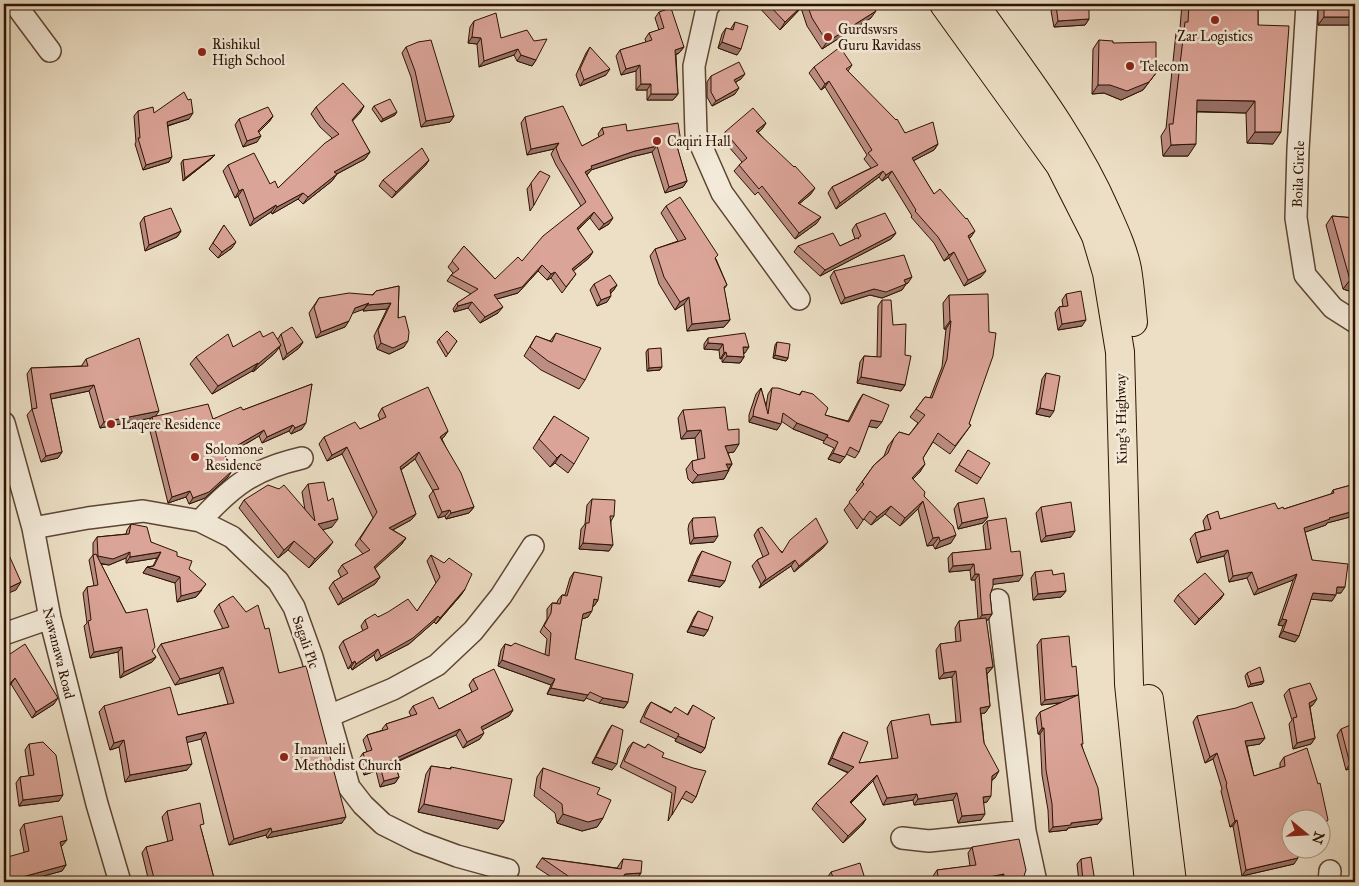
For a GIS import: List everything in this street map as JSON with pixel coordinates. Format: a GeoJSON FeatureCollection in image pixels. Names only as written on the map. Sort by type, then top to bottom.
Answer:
{"type":"FeatureCollection","features":[{"type":"Feature","properties":{"kind":"highway","name":"King's Highway"},"geometry":{"type":"LineString","coordinates":[[944,4],[1060,165],[1096,236],[1107,273],[1120,352],[1129,684],[1149,882]]}},
{"type":"Feature","properties":{"kind":"highway","name":"King's Highway"},"geometry":{"type":"LineString","coordinates":[[974,4],[1079,156],[1097,190],[1114,230],[1127,268],[1136,352],[1146,681],[1172,882]]}},
{"type":"Feature","properties":{"kind":"street"},"geometry":{"type":"LineString","coordinates":[[15,4],[50,51]]}},
{"type":"Feature","properties":{"kind":"street"},"geometry":{"type":"LineString","coordinates":[[710,4],[707,8],[694,66],[696,134],[722,193],[800,299]]}},
{"type":"Feature","properties":{"kind":"street","name":"Boila Circle"},"geometry":{"type":"LineString","coordinates":[[1307,4],[1298,149],[1296,218],[1305,275],[1333,308],[1355,322]]}},
{"type":"Feature","properties":{"kind":"street","name":"Nawanawa Road"},"geometry":{"type":"LineString","coordinates":[[4,423],[33,528],[50,618],[96,804],[120,882]]}},
{"type":"Feature","properties":{"kind":"street"},"geometry":{"type":"LineString","coordinates":[[200,521],[222,496],[251,476],[276,464],[302,458]]}},
{"type":"Feature","properties":{"kind":"street","name":"Sagali Plc"},"geometry":{"type":"LineString","coordinates":[[33,528],[143,511],[200,521],[232,538],[278,582],[297,616],[312,658],[349,786],[363,805],[383,824],[419,842],[457,856],[508,870]]}},
{"type":"Feature","properties":{"kind":"street"},"geometry":{"type":"LineString","coordinates":[[328,716],[393,688],[437,665],[473,631],[501,596],[533,546]]}},
{"type":"Feature","properties":{"kind":"street"},"geometry":{"type":"LineString","coordinates":[[998,600],[1025,831],[1036,882]]}},
{"type":"Feature","properties":{"kind":"street"},"geometry":{"type":"LineString","coordinates":[[4,634],[50,618]]}},
{"type":"Feature","properties":{"kind":"street"},"geometry":{"type":"LineString","coordinates":[[902,838],[929,841],[1025,831]]}},
{"type":"Feature","properties":{"kind":"building"},"geometry":{"type":"Polygon","coordinates":[[[768,4],[804,4],[785,22],[768,4]]]}},
{"type":"Feature","properties":{"kind":"building","name":"Gurdswsrs Guru Ravidass"},"geometry":{"type":"Polygon","coordinates":[[[807,4],[871,4],[876,11],[827,42],[812,18],[807,4]]]}},
{"type":"Feature","properties":{"kind":"building"},"geometry":{"type":"Polygon","coordinates":[[[1089,4],[1089,19],[1058,21],[1056,5],[1089,4]]]}},
{"type":"Feature","properties":{"kind":"building"},"geometry":{"type":"Polygon","coordinates":[[[1189,4],[1258,4],[1258,25],[1289,26],[1281,132],[1255,132],[1255,101],[1197,100],[1196,144],[1171,145],[1169,124],[1173,124],[1185,22],[1188,22],[1189,4]]]}},
{"type":"Feature","properties":{"kind":"building"},"geometry":{"type":"Polygon","coordinates":[[[1324,4],[1355,4],[1355,17],[1324,17],[1324,4]]]}},
{"type":"Feature","properties":{"kind":"building"},"geometry":{"type":"Polygon","coordinates":[[[671,8],[684,47],[675,50],[678,94],[651,94],[651,84],[641,84],[640,65],[626,69],[620,50],[652,40],[649,33],[664,28],[659,12],[671,8]]]}},
{"type":"Feature","properties":{"kind":"building"},"geometry":{"type":"Polygon","coordinates":[[[496,13],[501,38],[527,30],[534,41],[547,39],[536,60],[521,55],[518,49],[484,61],[481,38],[472,37],[474,21],[496,13]]]}},
{"type":"Feature","properties":{"kind":"building"},"geometry":{"type":"Polygon","coordinates":[[[735,22],[748,26],[741,49],[722,42],[726,28],[733,30],[735,22]]]}},
{"type":"Feature","properties":{"kind":"building"},"geometry":{"type":"Polygon","coordinates":[[[431,40],[454,116],[426,121],[415,71],[406,47],[418,42],[431,40]]]}},
{"type":"Feature","properties":{"kind":"building"},"geometry":{"type":"Polygon","coordinates":[[[1099,40],[1113,41],[1113,43],[1156,42],[1156,73],[1149,82],[1127,91],[1110,85],[1098,85],[1099,40]]]}},
{"type":"Feature","properties":{"kind":"building"},"geometry":{"type":"Polygon","coordinates":[[[590,47],[610,69],[584,80],[580,69],[590,47]]]}},
{"type":"Feature","properties":{"kind":"building"},"geometry":{"type":"Polygon","coordinates":[[[840,47],[852,65],[846,69],[897,119],[905,133],[933,122],[938,144],[912,158],[934,194],[940,189],[967,218],[975,231],[968,236],[986,271],[968,280],[954,252],[949,255],[938,237],[915,211],[892,171],[886,175],[883,171],[840,203],[832,187],[878,165],[868,153],[872,150],[829,81],[825,84],[814,67],[840,47]]]}},
{"type":"Feature","properties":{"kind":"building"},"geometry":{"type":"Polygon","coordinates":[[[739,62],[745,74],[734,80],[739,88],[716,101],[711,92],[711,76],[739,62]]]}},
{"type":"Feature","properties":{"kind":"building"},"geometry":{"type":"Polygon","coordinates":[[[343,83],[364,106],[352,120],[370,152],[334,172],[337,174],[308,197],[303,193],[277,207],[276,205],[254,219],[243,189],[239,191],[228,165],[254,153],[270,184],[275,181],[278,188],[325,143],[339,134],[325,121],[316,107],[343,83]]]}},
{"type":"Feature","properties":{"kind":"building"},"geometry":{"type":"Polygon","coordinates":[[[184,92],[188,100],[191,99],[193,113],[167,122],[172,157],[146,165],[138,138],[140,138],[138,111],[153,107],[154,113],[184,92]]]}},
{"type":"Feature","properties":{"kind":"building"},"geometry":{"type":"Polygon","coordinates":[[[390,99],[397,112],[383,119],[374,106],[390,99]]]}},
{"type":"Feature","properties":{"kind":"building"},"geometry":{"type":"Polygon","coordinates":[[[563,106],[582,146],[604,134],[602,128],[626,124],[627,131],[678,123],[681,142],[676,143],[687,181],[669,187],[657,146],[635,151],[591,166],[592,168],[585,172],[613,218],[604,224],[594,212],[577,228],[593,252],[572,269],[576,274],[566,287],[555,272],[551,274],[542,265],[522,287],[494,295],[503,307],[485,317],[472,302],[458,306],[457,303],[478,289],[451,275],[459,269],[452,261],[464,246],[495,279],[518,257],[522,261],[543,236],[586,202],[560,159],[556,148],[559,143],[531,149],[525,117],[563,106]]]}},
{"type":"Feature","properties":{"kind":"building"},"geometry":{"type":"Polygon","coordinates":[[[268,107],[273,116],[258,131],[261,136],[247,141],[239,119],[268,107]]]}},
{"type":"Feature","properties":{"kind":"building"},"geometry":{"type":"Polygon","coordinates":[[[753,108],[766,123],[756,131],[795,166],[815,188],[798,203],[821,217],[799,233],[762,186],[759,189],[739,165],[747,158],[725,132],[753,108]]]}},
{"type":"Feature","properties":{"kind":"building"},"geometry":{"type":"Polygon","coordinates":[[[422,148],[429,160],[396,192],[383,180],[422,148]]]}},
{"type":"Feature","properties":{"kind":"building"},"geometry":{"type":"Polygon","coordinates":[[[215,155],[185,178],[183,160],[215,155]]]}},
{"type":"Feature","properties":{"kind":"building"},"geometry":{"type":"Polygon","coordinates":[[[540,171],[550,176],[534,205],[531,183],[540,171]]]}},
{"type":"Feature","properties":{"kind":"building"},"geometry":{"type":"Polygon","coordinates":[[[680,197],[718,255],[715,258],[727,285],[724,287],[730,320],[692,324],[689,297],[680,302],[664,277],[655,249],[686,239],[666,206],[680,197]]]}},
{"type":"Feature","properties":{"kind":"building"},"geometry":{"type":"Polygon","coordinates":[[[171,208],[181,231],[149,245],[144,217],[171,208]]]}},
{"type":"Feature","properties":{"kind":"building"},"geometry":{"type":"Polygon","coordinates":[[[885,213],[896,233],[825,270],[798,246],[833,233],[840,246],[857,238],[859,239],[861,236],[856,224],[885,213]]]}},
{"type":"Feature","properties":{"kind":"building"},"geometry":{"type":"Polygon","coordinates":[[[1332,216],[1355,218],[1355,281],[1350,280],[1332,216]]]}},
{"type":"Feature","properties":{"kind":"building"},"geometry":{"type":"Polygon","coordinates":[[[224,225],[236,242],[222,252],[213,243],[224,225]]]}},
{"type":"Feature","properties":{"kind":"building"},"geometry":{"type":"Polygon","coordinates":[[[904,255],[912,277],[904,280],[906,284],[886,292],[874,289],[845,298],[834,271],[904,255]]]}},
{"type":"Feature","properties":{"kind":"building"},"geometry":{"type":"Polygon","coordinates":[[[610,275],[617,285],[610,290],[611,296],[601,300],[594,284],[610,275]]]}},
{"type":"Feature","properties":{"kind":"building"},"geometry":{"type":"Polygon","coordinates":[[[399,286],[398,318],[405,316],[409,332],[408,341],[393,348],[381,343],[378,330],[391,303],[367,305],[369,303],[355,308],[349,321],[321,332],[314,307],[319,298],[349,293],[373,295],[376,291],[399,286]]]}},
{"type":"Feature","properties":{"kind":"building"},"geometry":{"type":"Polygon","coordinates":[[[1081,291],[1086,320],[1062,324],[1059,307],[1068,306],[1066,294],[1081,291]]]}},
{"type":"Feature","properties":{"kind":"building"},"geometry":{"type":"Polygon","coordinates":[[[988,294],[989,332],[996,333],[993,356],[969,424],[971,425],[955,446],[938,433],[923,458],[925,464],[912,478],[925,492],[924,496],[953,526],[956,535],[940,541],[939,537],[933,538],[923,501],[905,518],[891,506],[877,517],[870,511],[863,520],[849,502],[864,484],[862,482],[874,465],[888,453],[894,438],[899,432],[909,435],[925,415],[916,409],[925,397],[932,398],[947,359],[951,321],[949,295],[988,294]]]}},
{"type":"Feature","properties":{"kind":"building"},"geometry":{"type":"Polygon","coordinates":[[[882,300],[891,300],[893,325],[906,324],[905,355],[911,356],[905,385],[861,377],[864,356],[881,357],[882,300]]]}},
{"type":"Feature","properties":{"kind":"building"},"geometry":{"type":"Polygon","coordinates":[[[292,327],[303,342],[287,354],[281,334],[292,327]]]}},
{"type":"Feature","properties":{"kind":"building"},"geometry":{"type":"Polygon","coordinates":[[[260,331],[263,337],[273,332],[281,345],[258,364],[218,386],[196,357],[228,334],[233,347],[260,331]]]}},
{"type":"Feature","properties":{"kind":"building"},"geometry":{"type":"Polygon","coordinates":[[[447,331],[457,341],[448,354],[439,339],[447,331]]]}},
{"type":"Feature","properties":{"kind":"building"},"geometry":{"type":"Polygon","coordinates":[[[556,333],[601,348],[585,380],[548,361],[530,347],[536,336],[552,342],[556,333]]]}},
{"type":"Feature","properties":{"kind":"building"},"geometry":{"type":"Polygon","coordinates":[[[745,333],[749,347],[743,347],[744,357],[727,356],[726,352],[724,353],[723,344],[708,343],[708,338],[745,333]]]}},
{"type":"Feature","properties":{"kind":"building"},"geometry":{"type":"Polygon","coordinates":[[[139,338],[159,411],[104,422],[94,385],[50,394],[62,452],[46,456],[32,409],[37,408],[31,368],[88,366],[86,359],[139,338]]]}},
{"type":"Feature","properties":{"kind":"building"},"geometry":{"type":"Polygon","coordinates":[[[777,342],[790,344],[788,358],[775,355],[777,342]]]}},
{"type":"Feature","properties":{"kind":"building"},"geometry":{"type":"Polygon","coordinates":[[[661,348],[662,367],[649,368],[648,349],[661,348]]]}},
{"type":"Feature","properties":{"kind":"building"},"geometry":{"type":"Polygon","coordinates":[[[1046,373],[1060,376],[1054,411],[1040,408],[1046,373]]]}},
{"type":"Feature","properties":{"kind":"building"},"geometry":{"type":"Polygon","coordinates":[[[312,384],[306,423],[295,428],[293,425],[267,437],[264,430],[224,453],[232,471],[209,492],[193,498],[190,491],[172,497],[152,417],[208,404],[213,419],[241,407],[243,410],[312,384]]]}},
{"type":"Feature","properties":{"kind":"building"},"geometry":{"type":"Polygon","coordinates":[[[428,387],[448,431],[440,437],[461,473],[474,507],[451,513],[450,510],[442,512],[433,490],[439,489],[419,452],[400,467],[416,514],[389,528],[406,538],[374,567],[380,577],[343,599],[333,582],[348,573],[342,565],[370,550],[360,539],[377,512],[347,447],[332,455],[324,437],[355,422],[360,429],[386,417],[382,408],[428,387]]]}},
{"type":"Feature","properties":{"kind":"building"},"geometry":{"type":"Polygon","coordinates":[[[761,388],[768,414],[772,388],[800,395],[802,391],[813,394],[828,408],[825,415],[849,422],[863,394],[889,405],[882,422],[871,420],[859,452],[850,447],[845,457],[833,453],[838,442],[827,437],[828,435],[797,423],[783,413],[781,424],[753,416],[761,388]]]}},
{"type":"Feature","properties":{"kind":"building"},"geometry":{"type":"Polygon","coordinates":[[[725,407],[728,430],[739,429],[739,444],[725,446],[732,464],[726,464],[729,470],[698,475],[693,470],[692,461],[705,458],[701,430],[687,431],[683,410],[725,407]]]}},
{"type":"Feature","properties":{"kind":"building"},"geometry":{"type":"Polygon","coordinates":[[[554,416],[589,438],[574,464],[561,454],[557,458],[539,439],[554,416]]]}},
{"type":"Feature","properties":{"kind":"building"},"geometry":{"type":"Polygon","coordinates":[[[968,450],[990,463],[981,478],[959,465],[968,450]]]}},
{"type":"Feature","properties":{"kind":"building"},"geometry":{"type":"Polygon","coordinates":[[[324,482],[328,501],[333,498],[338,519],[318,524],[333,542],[315,559],[294,541],[284,550],[244,500],[268,485],[279,489],[284,485],[315,521],[308,484],[324,482]]]}},
{"type":"Feature","properties":{"kind":"building"},"geometry":{"type":"Polygon","coordinates":[[[1355,484],[1354,511],[1304,528],[1312,560],[1348,564],[1345,587],[1337,587],[1336,595],[1313,593],[1299,636],[1283,631],[1287,620],[1282,619],[1297,574],[1258,589],[1252,572],[1233,576],[1228,550],[1201,557],[1195,533],[1211,529],[1207,515],[1218,511],[1220,519],[1275,503],[1278,509],[1283,507],[1284,509],[1334,493],[1333,490],[1355,484]]]}},
{"type":"Feature","properties":{"kind":"building"},"geometry":{"type":"Polygon","coordinates":[[[984,498],[988,517],[962,523],[958,503],[984,498]]]}},
{"type":"Feature","properties":{"kind":"building"},"geometry":{"type":"Polygon","coordinates":[[[592,499],[615,500],[614,516],[610,516],[613,545],[583,543],[586,523],[589,523],[592,499]]]}},
{"type":"Feature","properties":{"kind":"building"},"geometry":{"type":"Polygon","coordinates":[[[1071,502],[1075,531],[1046,536],[1041,507],[1071,502]]]}},
{"type":"Feature","properties":{"kind":"building"},"geometry":{"type":"Polygon","coordinates":[[[715,517],[718,536],[694,538],[693,518],[715,517]]]}},
{"type":"Feature","properties":{"kind":"building"},"geometry":{"type":"Polygon","coordinates":[[[816,518],[828,542],[799,566],[795,560],[763,582],[766,578],[757,560],[769,554],[758,529],[762,527],[782,553],[790,540],[816,518]]]}},
{"type":"Feature","properties":{"kind":"building"},"geometry":{"type":"Polygon","coordinates":[[[1006,518],[1011,552],[1020,551],[1023,575],[993,579],[990,595],[992,614],[982,615],[979,574],[975,574],[974,564],[953,566],[952,553],[991,549],[987,521],[1006,518]]]}},
{"type":"Feature","properties":{"kind":"building"},"geometry":{"type":"Polygon","coordinates":[[[131,524],[147,527],[151,542],[177,552],[177,556],[192,561],[189,569],[206,584],[200,591],[181,596],[180,577],[147,567],[154,566],[161,552],[130,557],[130,552],[113,559],[98,556],[97,537],[129,534],[131,524]]]}},
{"type":"Feature","properties":{"kind":"building"},"geometry":{"type":"Polygon","coordinates":[[[4,544],[21,582],[4,590],[4,544]]]}},
{"type":"Feature","properties":{"kind":"building"},"geometry":{"type":"Polygon","coordinates":[[[702,551],[731,562],[725,581],[692,575],[702,551]]]}},
{"type":"Feature","properties":{"kind":"building"},"geometry":{"type":"Polygon","coordinates":[[[96,554],[126,613],[147,609],[155,647],[152,651],[156,657],[124,672],[122,647],[94,652],[88,621],[91,620],[87,587],[98,585],[93,555],[96,554]]]}},
{"type":"Feature","properties":{"kind":"building"},"geometry":{"type":"Polygon","coordinates":[[[431,555],[444,563],[449,558],[472,574],[465,589],[440,618],[438,616],[413,638],[381,656],[378,649],[356,664],[355,661],[352,663],[343,641],[368,628],[365,620],[375,614],[378,617],[408,599],[417,611],[440,577],[431,555]]]}},
{"type":"Feature","properties":{"kind":"building"},"geometry":{"type":"Polygon","coordinates":[[[1052,570],[1053,575],[1064,573],[1066,591],[1038,594],[1035,572],[1052,570]]]}},
{"type":"Feature","properties":{"kind":"building"},"geometry":{"type":"Polygon","coordinates":[[[574,572],[602,577],[598,600],[594,599],[592,611],[583,614],[575,659],[633,674],[628,702],[603,698],[590,692],[588,695],[551,688],[555,679],[502,660],[505,644],[511,646],[515,643],[549,656],[551,633],[544,626],[551,613],[552,603],[560,604],[562,595],[567,596],[574,572]]]}},
{"type":"Feature","properties":{"kind":"building"},"geometry":{"type":"Polygon","coordinates":[[[1205,573],[1224,594],[1199,619],[1178,595],[1205,573]]]}},
{"type":"Feature","properties":{"kind":"building"},"geometry":{"type":"Polygon","coordinates":[[[233,596],[246,612],[258,605],[265,629],[269,628],[279,673],[306,666],[346,817],[272,832],[271,828],[234,839],[206,732],[186,737],[192,764],[130,775],[124,740],[114,743],[104,706],[170,687],[178,715],[234,703],[223,667],[180,679],[161,644],[229,627],[219,604],[233,596]]]}},
{"type":"Feature","properties":{"kind":"building"},"geometry":{"type":"Polygon","coordinates":[[[698,611],[713,617],[708,630],[691,626],[698,611]]]}},
{"type":"Feature","properties":{"kind":"building"},"geometry":{"type":"Polygon","coordinates":[[[986,618],[993,667],[986,668],[990,706],[980,708],[984,743],[999,771],[992,776],[991,796],[983,797],[985,814],[962,816],[957,793],[918,799],[917,794],[887,798],[877,775],[850,802],[866,819],[848,836],[816,803],[854,767],[832,758],[843,732],[868,742],[859,763],[898,758],[891,721],[929,714],[931,725],[961,722],[956,671],[944,673],[940,644],[961,641],[959,621],[986,618]]]}},
{"type":"Feature","properties":{"kind":"building"},"geometry":{"type":"Polygon","coordinates":[[[1069,636],[1072,667],[1076,666],[1083,744],[1081,744],[1098,788],[1102,819],[1053,827],[1052,804],[1046,770],[1044,728],[1042,728],[1040,712],[1078,695],[1045,700],[1041,639],[1069,636]]]}},
{"type":"Feature","properties":{"kind":"building"},"geometry":{"type":"Polygon","coordinates":[[[25,644],[58,698],[36,712],[15,678],[4,690],[4,658],[25,644]]]}},
{"type":"Feature","properties":{"kind":"building"},"geometry":{"type":"Polygon","coordinates":[[[1260,667],[1264,681],[1251,684],[1247,673],[1260,667]]]}},
{"type":"Feature","properties":{"kind":"building"},"geometry":{"type":"Polygon","coordinates":[[[494,669],[513,710],[481,727],[484,733],[467,742],[460,729],[390,761],[394,762],[399,777],[384,781],[380,766],[368,769],[363,753],[372,750],[367,735],[388,729],[386,724],[417,714],[413,706],[433,697],[439,709],[478,689],[473,679],[494,669]]]}},
{"type":"Feature","properties":{"kind":"building"},"geometry":{"type":"Polygon","coordinates":[[[1310,683],[1317,699],[1309,703],[1315,738],[1297,743],[1293,718],[1297,717],[1289,689],[1310,683]]]}},
{"type":"Feature","properties":{"kind":"building"},"geometry":{"type":"Polygon","coordinates":[[[651,702],[671,713],[675,707],[688,715],[693,705],[715,718],[712,720],[705,748],[678,736],[679,734],[644,717],[651,702]]]}},
{"type":"Feature","properties":{"kind":"building"},"geometry":{"type":"Polygon","coordinates":[[[1252,702],[1265,738],[1245,741],[1254,776],[1285,766],[1284,757],[1307,748],[1318,784],[1320,783],[1325,808],[1282,808],[1282,858],[1298,858],[1246,870],[1237,820],[1235,821],[1227,784],[1217,753],[1210,757],[1197,716],[1236,708],[1252,702]]]}},
{"type":"Feature","properties":{"kind":"building"},"geometry":{"type":"Polygon","coordinates":[[[4,706],[8,709],[4,714],[4,706]]]}},
{"type":"Feature","properties":{"kind":"building"},"geometry":{"type":"Polygon","coordinates":[[[1355,723],[1355,762],[1350,764],[1341,729],[1355,723]]]}},
{"type":"Feature","properties":{"kind":"building"},"geometry":{"type":"Polygon","coordinates":[[[612,725],[623,730],[617,764],[596,757],[612,725]]]}},
{"type":"Feature","properties":{"kind":"building"},"geometry":{"type":"Polygon","coordinates":[[[43,742],[56,755],[63,795],[23,800],[20,777],[34,775],[29,744],[43,742]]]}},
{"type":"Feature","properties":{"kind":"building"},"geometry":{"type":"Polygon","coordinates":[[[633,742],[645,748],[648,744],[664,753],[662,757],[706,771],[696,797],[686,791],[672,815],[676,787],[624,761],[633,742]]]}},
{"type":"Feature","properties":{"kind":"building"},"geometry":{"type":"Polygon","coordinates":[[[431,766],[451,769],[451,767],[512,779],[504,821],[424,804],[431,766]]]}},
{"type":"Feature","properties":{"kind":"building"},"geometry":{"type":"Polygon","coordinates":[[[543,768],[600,788],[597,794],[611,800],[603,818],[588,822],[563,814],[562,804],[540,788],[543,768]]]}},
{"type":"Feature","properties":{"kind":"building"},"geometry":{"type":"Polygon","coordinates":[[[200,803],[204,824],[200,825],[215,882],[191,882],[190,879],[178,882],[155,882],[146,847],[173,840],[167,811],[200,803]]]}},
{"type":"Feature","properties":{"kind":"building"},"geometry":{"type":"Polygon","coordinates":[[[62,816],[67,840],[60,842],[66,865],[15,879],[16,882],[4,882],[4,858],[29,851],[24,824],[62,816]]]}},
{"type":"Feature","properties":{"kind":"building"},"geometry":{"type":"Polygon","coordinates":[[[1019,839],[1026,870],[1022,882],[1002,882],[1004,874],[969,882],[939,882],[937,870],[976,865],[972,847],[1019,839]]]}},
{"type":"Feature","properties":{"kind":"building"},"geometry":{"type":"Polygon","coordinates":[[[1091,857],[1095,882],[1083,882],[1081,859],[1091,857]]]}},
{"type":"Feature","properties":{"kind":"building"},"geometry":{"type":"Polygon","coordinates":[[[542,858],[621,869],[623,859],[642,861],[641,873],[625,874],[619,882],[608,882],[603,876],[594,882],[570,882],[571,878],[542,858]]]}},
{"type":"Feature","properties":{"kind":"building"},"geometry":{"type":"Polygon","coordinates":[[[860,863],[866,882],[835,882],[831,872],[860,863]]]}},
{"type":"Feature","properties":{"kind":"place","name":"Zar Logistics"},"geometry":{"type":"Point","coordinates":[1215,20]}},
{"type":"Feature","properties":{"kind":"place","name":"Gurdswsrs Guru Ravidass"},"geometry":{"type":"Point","coordinates":[828,37]}},
{"type":"Feature","properties":{"kind":"place","name":"Rishikul High School"},"geometry":{"type":"Point","coordinates":[202,52]}},
{"type":"Feature","properties":{"kind":"place","name":"Telecom"},"geometry":{"type":"Point","coordinates":[1130,66]}},
{"type":"Feature","properties":{"kind":"place","name":"Caqiri Hall"},"geometry":{"type":"Point","coordinates":[657,141]}},
{"type":"Feature","properties":{"kind":"place","name":"Laqere Residence"},"geometry":{"type":"Point","coordinates":[111,424]}},
{"type":"Feature","properties":{"kind":"place","name":"Solomone Residence"},"geometry":{"type":"Point","coordinates":[195,457]}},
{"type":"Feature","properties":{"kind":"place","name":"Imanueli Methodist Church"},"geometry":{"type":"Point","coordinates":[284,757]}}]}
